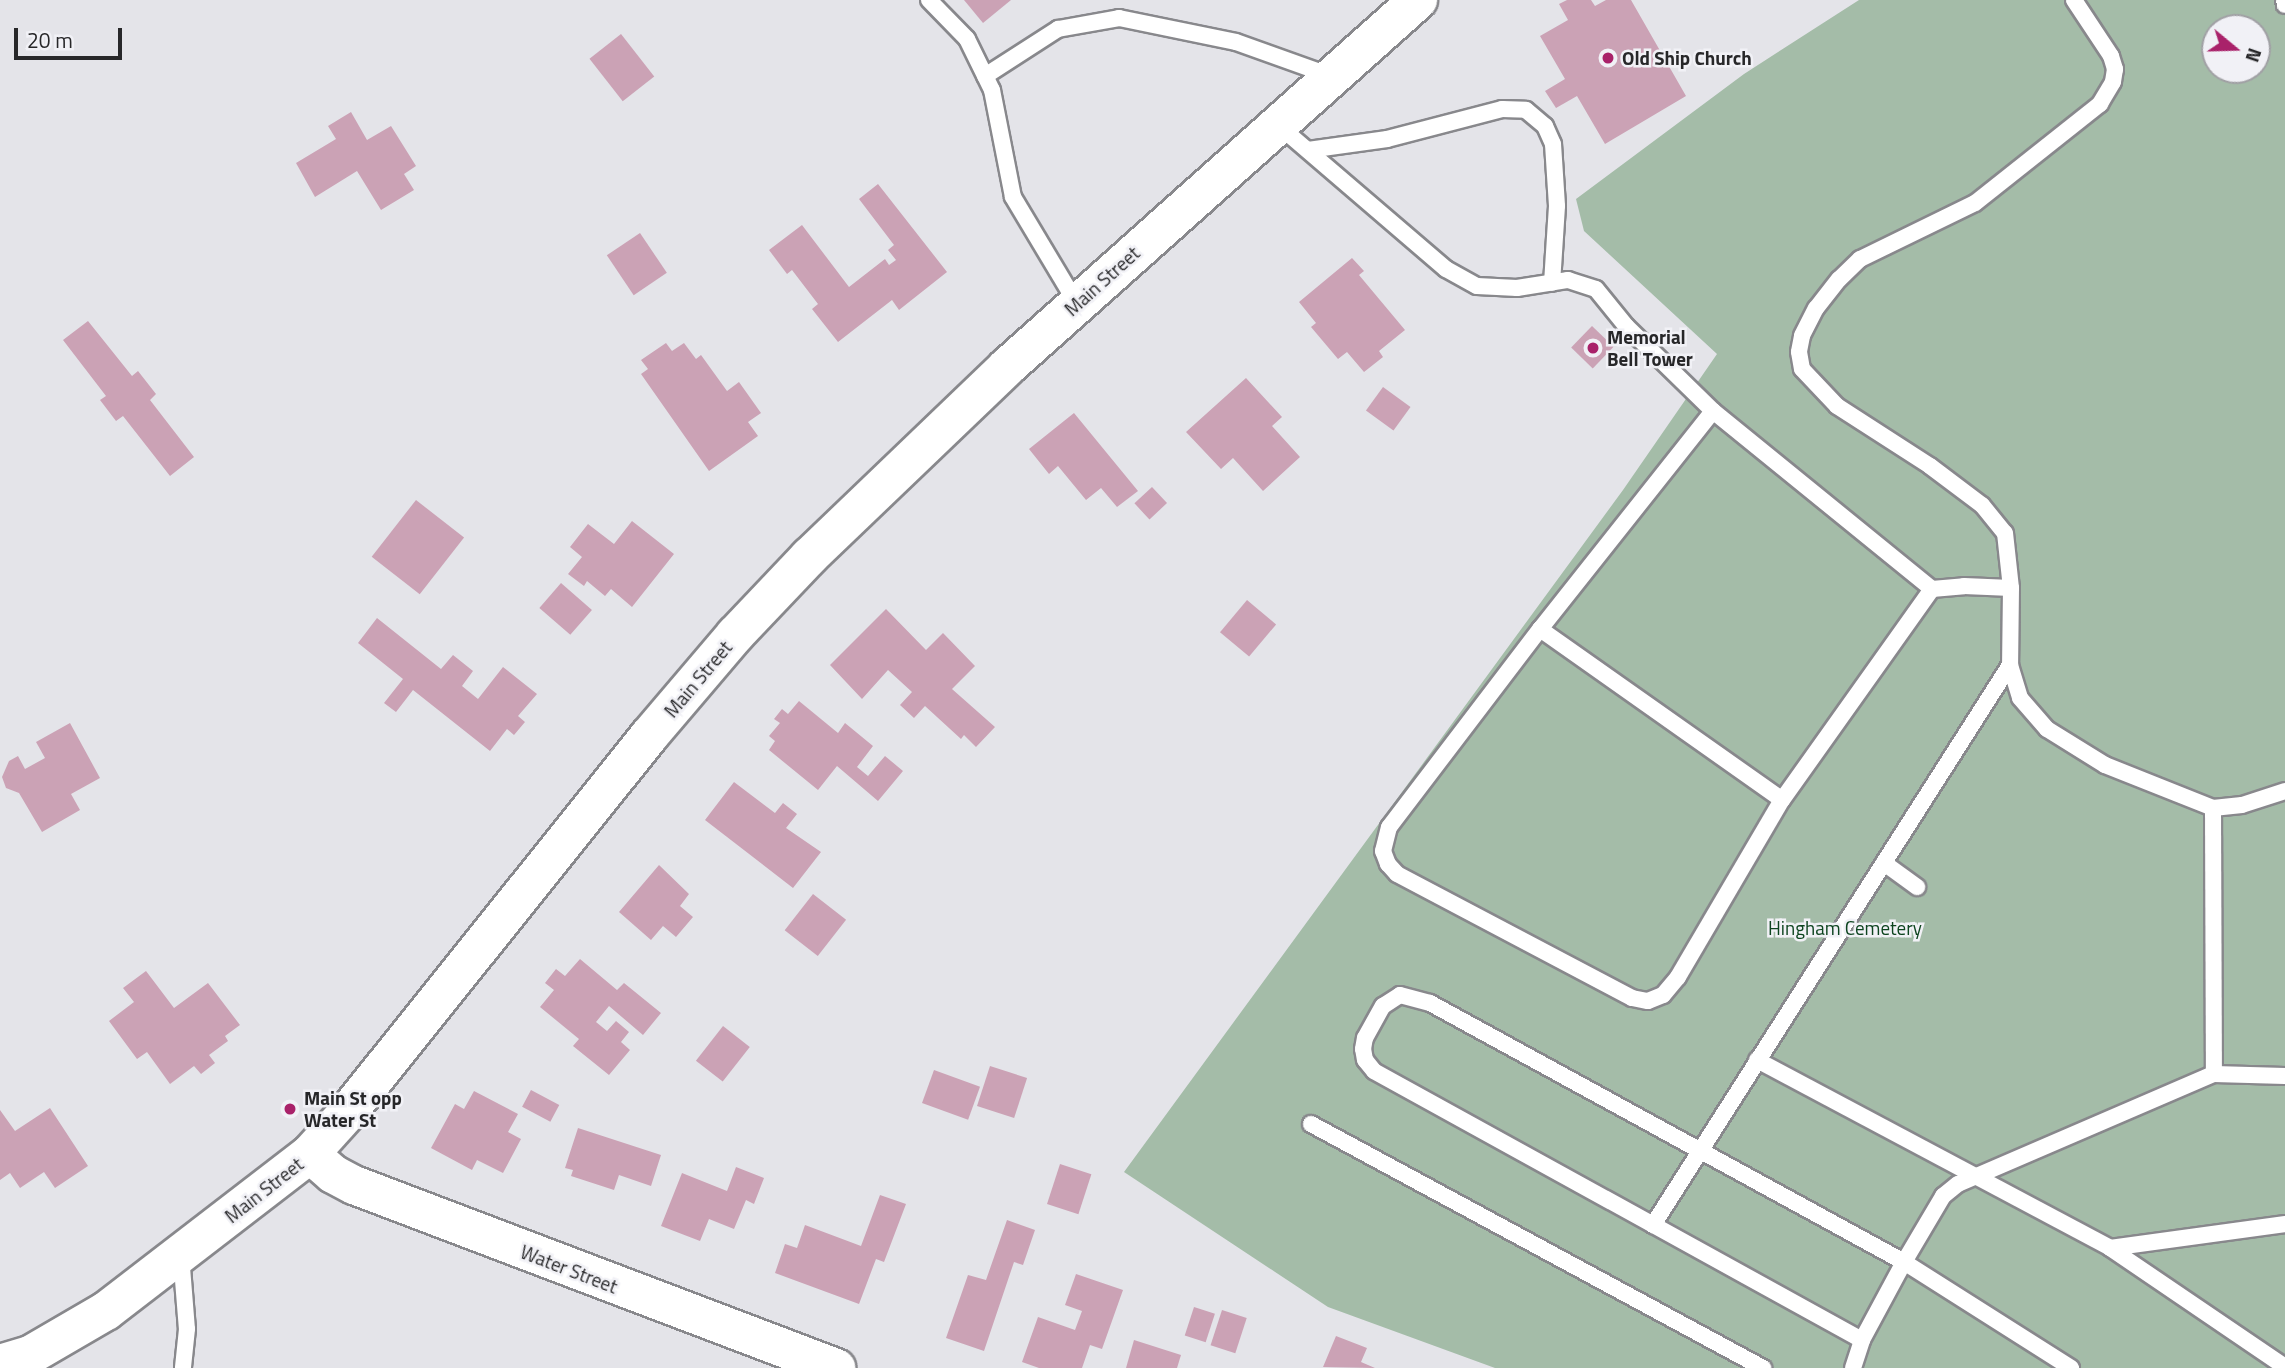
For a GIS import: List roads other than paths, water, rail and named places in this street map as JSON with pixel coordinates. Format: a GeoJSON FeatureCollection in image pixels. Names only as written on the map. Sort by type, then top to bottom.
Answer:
{"type":"FeatureCollection","features":[{"type":"Feature","properties":{"kind":"main road","name":"Main Street"},"geometry":{"type":"LineString","coordinates":[[0,1364],[33,1354],[106,1311],[310,1154],[347,1114],[649,736],[735,635],[902,465],[1077,304],[1418,0]]}},
{"type":"Feature","properties":{"kind":"main road","name":"Water Street"},"geometry":{"type":"LineString","coordinates":[[310,1154],[333,1174],[354,1185],[836,1368]]}},
{"type":"Feature","properties":{"kind":"lane"},"geometry":{"type":"LineString","coordinates":[[929,0],[967,39],[992,90],[1013,197],[1077,304]]}},
{"type":"Feature","properties":{"kind":"lane"},"geometry":{"type":"LineString","coordinates":[[2074,0],[2112,56],[2113,82],[2100,104],[1975,203],[1860,259],[1839,279],[1816,308],[1802,336],[1799,352],[1802,369],[1837,406],[1930,466],[1982,505],[1996,520],[2005,533],[2008,545],[2011,587],[2010,664],[2020,698],[2032,713],[2063,741],[2105,765],[2213,808],[2242,805],[2285,791]]}},
{"type":"Feature","properties":{"kind":"lane"},"geometry":{"type":"LineString","coordinates":[[985,76],[1058,29],[1119,18],[1236,42],[1332,77]]}},
{"type":"Feature","properties":{"kind":"lane"},"geometry":{"type":"LineString","coordinates":[[1308,150],[1387,139],[1502,109],[1527,110],[1545,126],[1553,144],[1557,206],[1552,283]]}},
{"type":"Feature","properties":{"kind":"lane"},"geometry":{"type":"LineString","coordinates":[[1278,125],[1446,269],[1477,286],[1517,288],[1568,280],[1596,289],[1626,326],[1713,411],[1932,589],[1964,586],[2011,587]]}},
{"type":"Feature","properties":{"kind":"lane"},"geometry":{"type":"LineString","coordinates":[[1713,411],[1540,629],[1389,827],[1383,852],[1397,874],[1632,998],[1648,1000],[1663,995],[1678,977],[1782,800],[1932,589]]}},
{"type":"Feature","properties":{"kind":"lane"},"geometry":{"type":"LineString","coordinates":[[1540,629],[1782,800]]}},
{"type":"Feature","properties":{"kind":"lane"},"geometry":{"type":"LineString","coordinates":[[1653,1225],[2010,664]]}},
{"type":"Feature","properties":{"kind":"lane"},"geometry":{"type":"LineString","coordinates":[[2213,808],[2214,1074]]}},
{"type":"Feature","properties":{"kind":"lane"},"geometry":{"type":"LineString","coordinates":[[1884,863],[1917,887]]}},
{"type":"Feature","properties":{"kind":"lane"},"geometry":{"type":"LineString","coordinates":[[1862,1340],[1374,1071],[1365,1060],[1363,1049],[1365,1038],[1383,1006],[1401,995],[1430,1003],[1904,1262],[2071,1368]]}},
{"type":"Feature","properties":{"kind":"lane"},"geometry":{"type":"LineString","coordinates":[[1757,1060],[2110,1248],[2285,1367]]}},
{"type":"Feature","properties":{"kind":"lane"},"geometry":{"type":"LineString","coordinates":[[1853,1368],[1862,1340],[1904,1262],[1943,1196],[1958,1184],[2214,1074],[2285,1076]]}},
{"type":"Feature","properties":{"kind":"lane"},"geometry":{"type":"LineString","coordinates":[[1311,1124],[1763,1368]]}},
{"type":"Feature","properties":{"kind":"lane"},"geometry":{"type":"LineString","coordinates":[[2110,1248],[2285,1224]]}},
{"type":"Feature","properties":{"kind":"lane"},"geometry":{"type":"LineString","coordinates":[[181,1255],[187,1329],[183,1368]]}},
{"type":"Feature","properties":{"kind":"place","name":"Old Ship Church"},"geometry":{"type":"Point","coordinates":[1608,58]}},
{"type":"Feature","properties":{"kind":"place","name":"Memorial Bell Tower"},"geometry":{"type":"Point","coordinates":[1593,348]}},
{"type":"Feature","properties":{"kind":"place","name":"Main St opp Water St"},"geometry":{"type":"Point","coordinates":[290,1109]}},
{"type":"Feature","properties":{"kind":"park label","name":"Hingham Cemetery"},"geometry":{"type":"Point","coordinates":[1845,928]}}]}
